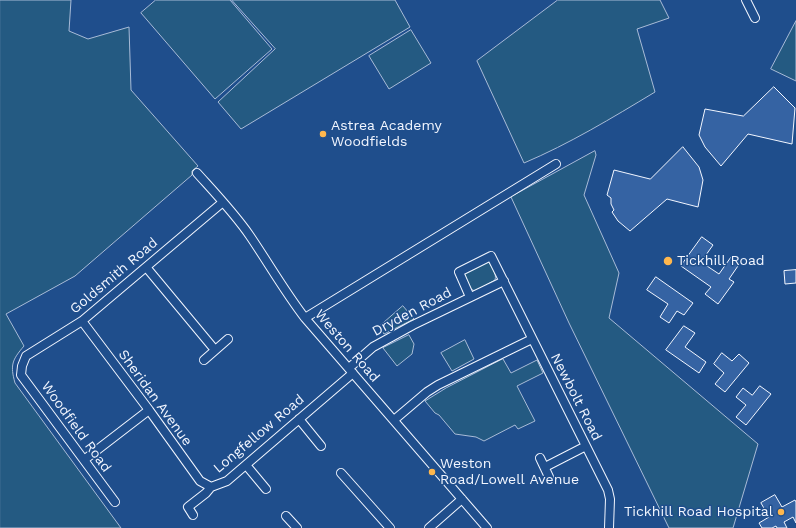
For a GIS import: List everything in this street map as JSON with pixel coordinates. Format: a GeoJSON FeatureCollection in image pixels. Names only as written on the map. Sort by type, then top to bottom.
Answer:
{"type":"FeatureCollection","features":[{"type":"Feature","properties":{"kind":"street"},"geometry":{"type":"LineString","coordinates":[[748,1],[755,18]]}},
{"type":"Feature","properties":{"kind":"street"},"geometry":{"type":"LineString","coordinates":[[305,318],[556,164]]}},
{"type":"Feature","properties":{"kind":"street","name":"Weston Road"},"geometry":{"type":"LineString","coordinates":[[197,173],[250,235],[286,292],[305,318],[487,528]]}},
{"type":"Feature","properties":{"kind":"street","name":"Goldsmith Road"},"geometry":{"type":"LineString","coordinates":[[22,366],[26,356],[82,321],[223,202]]}},
{"type":"Feature","properties":{"kind":"street","name":"Dryden Road"},"geometry":{"type":"LineString","coordinates":[[351,370],[373,347],[504,281],[492,258],[489,256],[459,272],[470,297]]}},
{"type":"Feature","properties":{"kind":"street"},"geometry":{"type":"LineString","coordinates":[[146,267],[215,350]]}},
{"type":"Feature","properties":{"kind":"street","name":"Newbolt Road"},"geometry":{"type":"LineString","coordinates":[[504,281],[608,490],[610,499],[610,528]]}},
{"type":"Feature","properties":{"kind":"street","name":"Sheridan Avenue"},"geometry":{"type":"LineString","coordinates":[[82,321],[200,481],[211,487]]}},
{"type":"Feature","properties":{"kind":"street"},"geometry":{"type":"LineString","coordinates":[[204,360],[228,339]]}},
{"type":"Feature","properties":{"kind":"street"},"geometry":{"type":"LineString","coordinates":[[394,420],[427,392],[438,385],[532,339]]}},
{"type":"Feature","properties":{"kind":"street","name":"Woodfield Road"},"geometry":{"type":"LineString","coordinates":[[22,366],[21,375],[115,502]]}},
{"type":"Feature","properties":{"kind":"street","name":"Longfellow Road"},"geometry":{"type":"LineString","coordinates":[[193,515],[188,507],[206,493],[211,487],[227,481],[299,419],[351,370]]}},
{"type":"Feature","properties":{"kind":"street"},"geometry":{"type":"LineString","coordinates":[[84,460],[149,410]]}},
{"type":"Feature","properties":{"kind":"street"},"geometry":{"type":"LineString","coordinates":[[299,419],[321,446]]}},
{"type":"Feature","properties":{"kind":"street"},"geometry":{"type":"LineString","coordinates":[[545,467],[586,446]]}},
{"type":"Feature","properties":{"kind":"street"},"geometry":{"type":"LineString","coordinates":[[540,458],[550,477]]}},
{"type":"Feature","properties":{"kind":"street"},"geometry":{"type":"LineString","coordinates":[[246,465],[266,489]]}},
{"type":"Feature","properties":{"kind":"street"},"geometry":{"type":"LineString","coordinates":[[341,473],[390,528]]}},
{"type":"Feature","properties":{"kind":"street"},"geometry":{"type":"LineString","coordinates":[[429,528],[462,499]]}},
{"type":"Feature","properties":{"kind":"street"},"geometry":{"type":"LineString","coordinates":[[286,516],[297,528]]}},
{"type":"Feature","properties":{"kind":"shaded area"},"geometry":{"type":"Polygon","coordinates":[[[0,0],[71,0],[69,31],[88,39],[129,27],[131,90],[198,166],[192,171],[192,175],[75,276],[6,314],[24,346],[17,355],[12,367],[15,383],[121,528],[0,528],[0,0]]]}},
{"type":"Feature","properties":{"kind":"shaded area"},"geometry":{"type":"Polygon","coordinates":[[[156,0],[230,0],[272,49],[215,99],[141,13],[156,0]]]}},
{"type":"Feature","properties":{"kind":"shaded area"},"geometry":{"type":"Polygon","coordinates":[[[232,0],[395,0],[410,27],[241,129],[218,102],[275,49],[232,0]]]}},
{"type":"Feature","properties":{"kind":"shaded area"},"geometry":{"type":"Polygon","coordinates":[[[558,0],[660,0],[669,18],[637,29],[655,92],[574,139],[524,163],[477,61],[558,0]]]}},
{"type":"Feature","properties":{"kind":"shaded area"},"geometry":{"type":"Polygon","coordinates":[[[796,21],[796,81],[771,69],[796,21]]]}},
{"type":"Feature","properties":{"kind":"shaded area"},"geometry":{"type":"Polygon","coordinates":[[[411,30],[431,63],[389,89],[369,56],[411,30]]]}},
{"type":"Feature","properties":{"kind":"shaded area"},"geometry":{"type":"Polygon","coordinates":[[[595,151],[596,155],[584,195],[619,273],[609,318],[758,444],[733,528],[669,528],[569,323],[511,197],[595,151]]]}},
{"type":"Feature","properties":{"kind":"shaded area"},"geometry":{"type":"Polygon","coordinates":[[[487,261],[494,270],[495,280],[476,291],[471,289],[467,284],[464,273],[487,261]]]}},
{"type":"Feature","properties":{"kind":"shaded area"},"geometry":{"type":"Polygon","coordinates":[[[403,306],[414,319],[384,334],[379,327],[403,306]]]}},
{"type":"Feature","properties":{"kind":"shaded area"},"geometry":{"type":"Polygon","coordinates":[[[409,335],[414,344],[412,354],[397,366],[383,348],[409,335]]]}},
{"type":"Feature","properties":{"kind":"shaded area"},"geometry":{"type":"Polygon","coordinates":[[[465,340],[474,359],[452,371],[441,353],[465,340]]]}},
{"type":"Feature","properties":{"kind":"shaded area"},"geometry":{"type":"Polygon","coordinates":[[[503,359],[511,373],[537,360],[543,373],[517,386],[535,421],[518,429],[515,425],[484,441],[476,437],[455,434],[425,401],[446,388],[503,359]]]}},
{"type":"Feature","properties":{"kind":"building"},"geometry":{"type":"Polygon","coordinates":[[[774,87],[795,108],[792,144],[748,134],[721,166],[705,147],[699,135],[705,109],[743,116],[774,87]]]}},
{"type":"Feature","properties":{"kind":"building"},"geometry":{"type":"Polygon","coordinates":[[[683,147],[699,167],[703,180],[698,207],[667,199],[630,231],[618,221],[612,212],[614,210],[611,204],[611,198],[607,195],[614,170],[650,179],[683,147]]]}},
{"type":"Feature","properties":{"kind":"building"},"geometry":{"type":"Polygon","coordinates":[[[702,237],[713,245],[701,262],[719,274],[731,257],[740,263],[729,279],[734,282],[718,304],[705,294],[711,287],[681,266],[702,237]]]}},
{"type":"Feature","properties":{"kind":"building"},"geometry":{"type":"Polygon","coordinates":[[[796,270],[796,283],[785,284],[784,271],[796,270]]]}},
{"type":"Feature","properties":{"kind":"building"},"geometry":{"type":"Polygon","coordinates":[[[656,277],[693,303],[684,315],[677,311],[669,323],[660,317],[668,304],[647,290],[656,277]]]}},
{"type":"Feature","properties":{"kind":"building"},"geometry":{"type":"Polygon","coordinates":[[[684,326],[695,333],[685,347],[706,362],[699,373],[666,350],[684,326]]]}},
{"type":"Feature","properties":{"kind":"building"},"geometry":{"type":"Polygon","coordinates":[[[722,353],[732,361],[739,354],[749,363],[725,392],[715,384],[724,373],[714,364],[722,353]]]}},
{"type":"Feature","properties":{"kind":"building"},"geometry":{"type":"Polygon","coordinates":[[[760,386],[771,394],[746,425],[736,417],[746,405],[736,397],[743,388],[752,395],[760,386]]]}},
{"type":"Feature","properties":{"kind":"building","name":"Tickhill Road Hospital"},"geometry":{"type":"Polygon","coordinates":[[[775,495],[782,507],[795,500],[796,523],[793,517],[784,522],[787,528],[777,528],[776,526],[772,528],[762,528],[759,523],[769,517],[761,503],[775,495]]]}},
{"type":"Feature","properties":{"kind":"place","name":"Astrea Academy Woodfields"},"geometry":{"type":"Point","coordinates":[323,134]}},
{"type":"Feature","properties":{"kind":"place","name":"Tickhill Road"},"geometry":{"type":"Point","coordinates":[668,261]}},
{"type":"Feature","properties":{"kind":"place","name":"Weston Road/Lowell Avenue"},"geometry":{"type":"Point","coordinates":[432,472]}},
{"type":"Feature","properties":{"kind":"place","name":"Tickhill Road Hospital"},"geometry":{"type":"Point","coordinates":[781,512]}}]}
